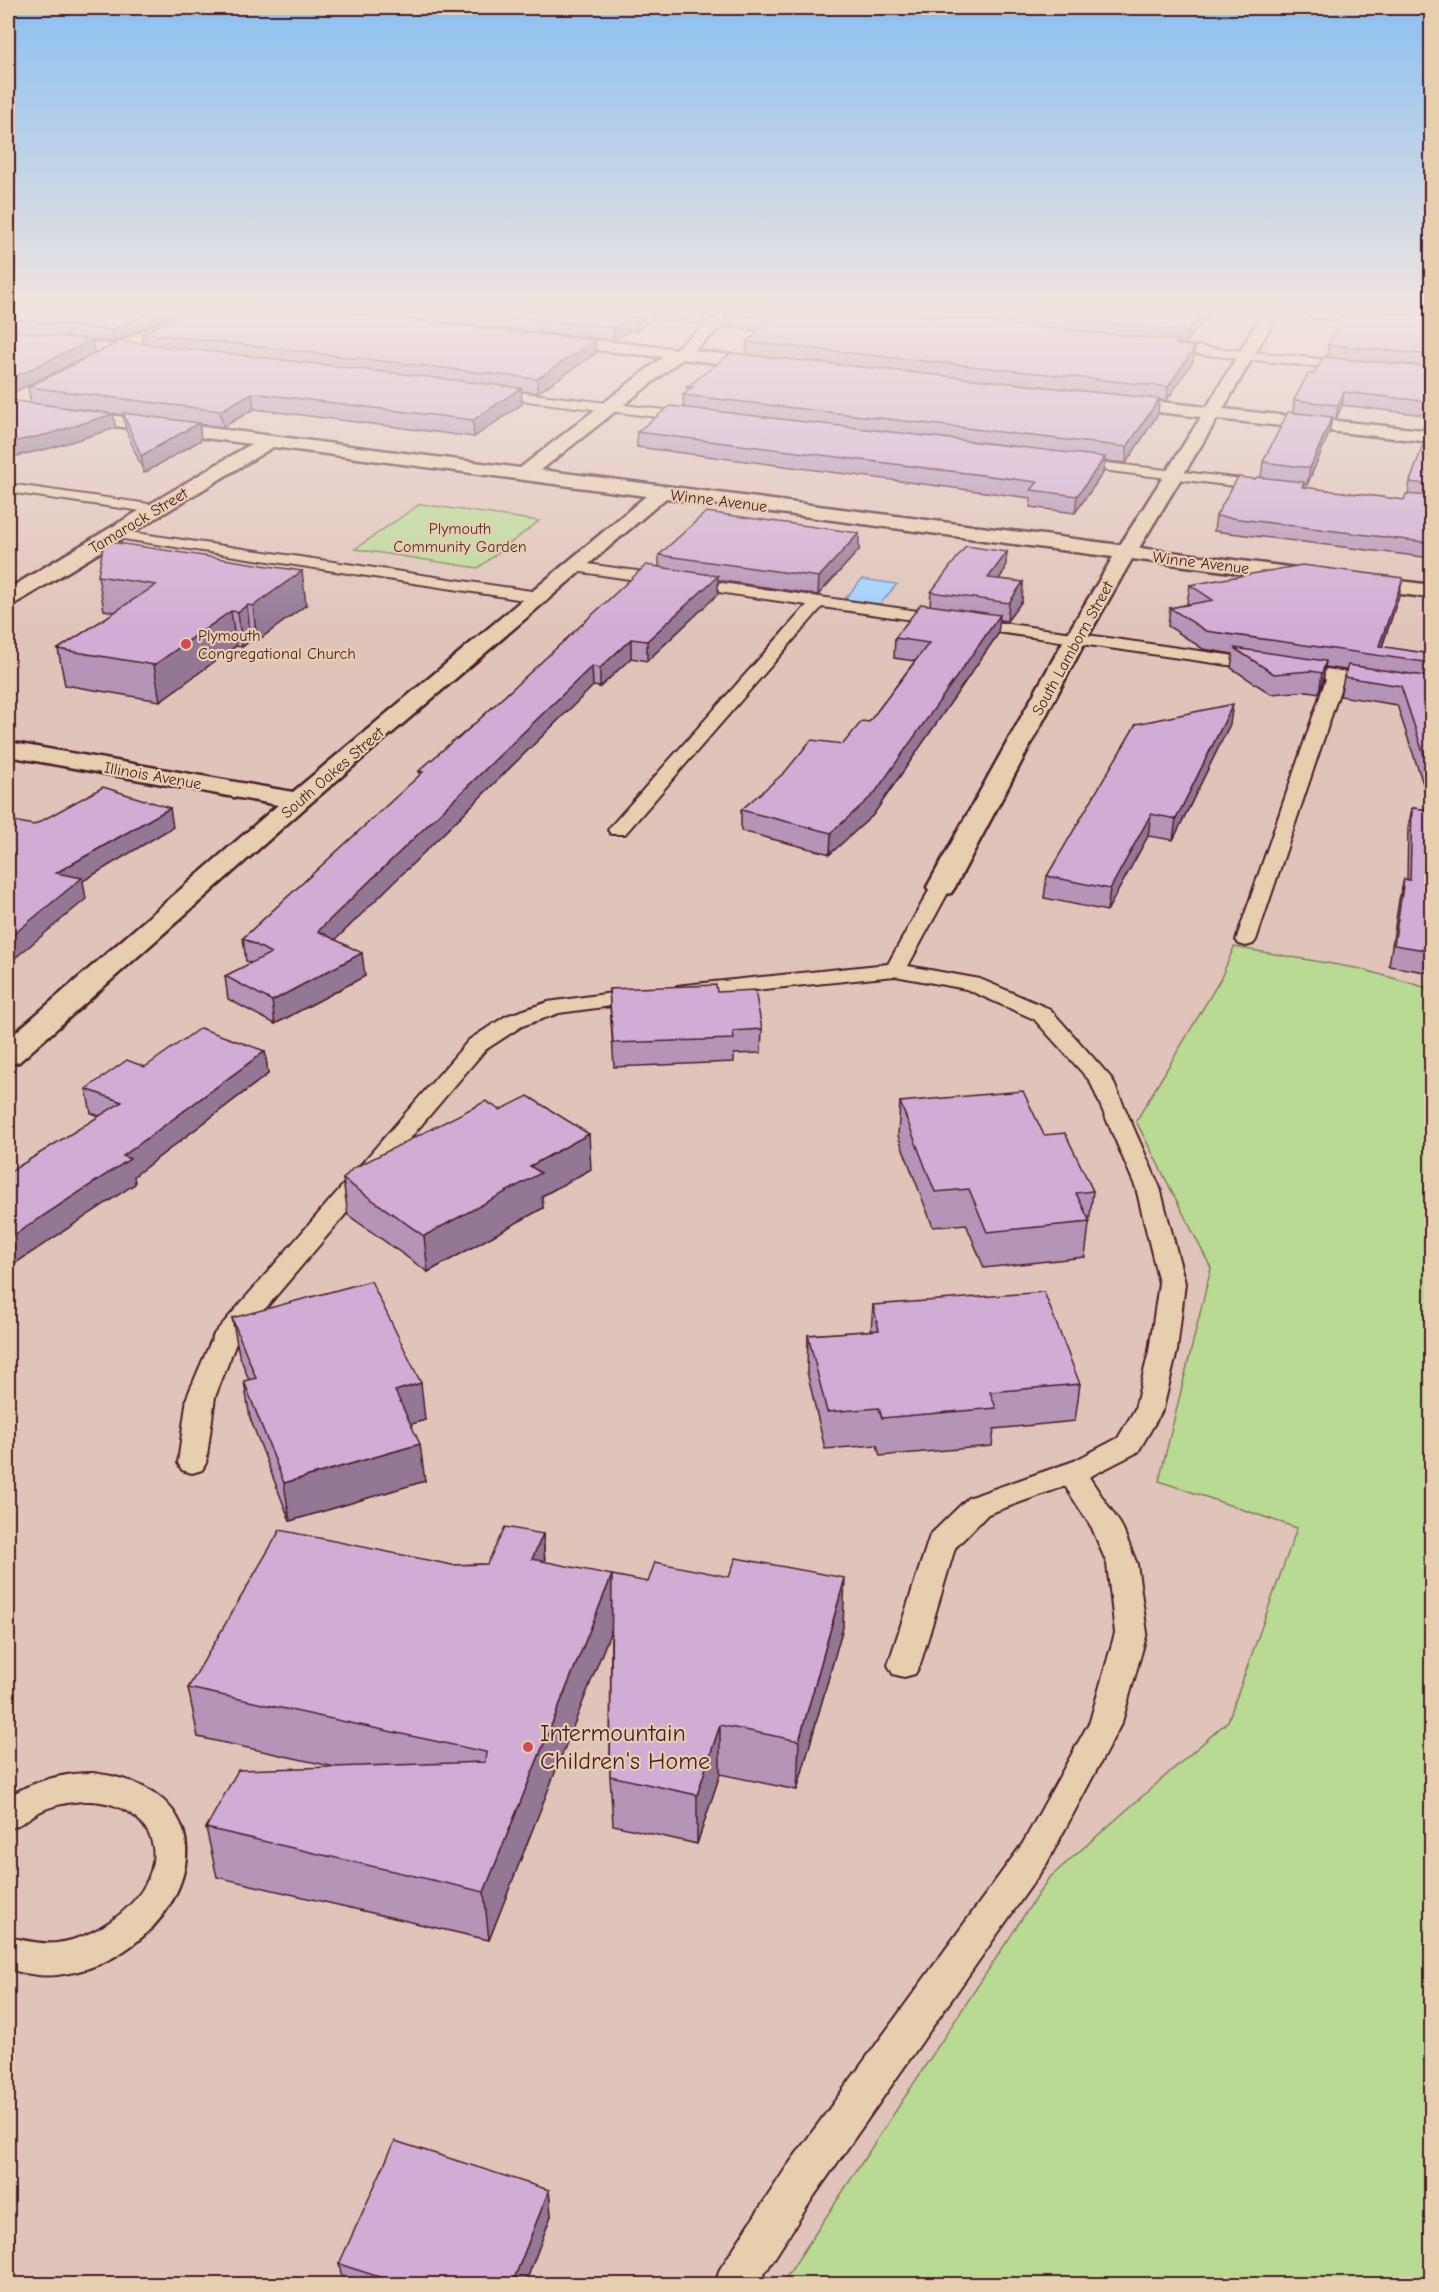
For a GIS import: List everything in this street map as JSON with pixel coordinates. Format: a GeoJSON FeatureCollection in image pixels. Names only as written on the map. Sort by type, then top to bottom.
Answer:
{"type":"FeatureCollection","features":[{"type":"Feature","properties":{"kind":"street","name":"Winne Avenue"},"geometry":{"type":"LineString","coordinates":[[102,419],[1431,592]]}},
{"type":"Feature","properties":{"kind":"street"},"geometry":{"type":"LineString","coordinates":[[523,475],[595,419]]}},
{"type":"Feature","properties":{"kind":"street","name":"South Lamborn Street"},"geometry":{"type":"LineString","coordinates":[[941,886],[1076,638],[1208,419]]}},
{"type":"Feature","properties":{"kind":"street"},"geometry":{"type":"LineString","coordinates":[[1266,419],[1431,437]]}},
{"type":"Feature","properties":{"kind":"street","name":"Tamarack Street"},"geometry":{"type":"LineString","coordinates":[[8,598],[268,442]]}},
{"type":"Feature","properties":{"kind":"street","name":"South Oakes Street"},"geometry":{"type":"LineString","coordinates":[[8,1055],[298,801],[661,493]]}},
{"type":"Feature","properties":{"kind":"street","name":"Illinois Avenue"},"geometry":{"type":"LineString","coordinates":[[8,749],[298,801]]}},
{"type":"Feature","properties":{"kind":"lane"},"geometry":{"type":"LineString","coordinates":[[1057,461],[1280,488]]}},
{"type":"Feature","properties":{"kind":"lane"},"geometry":{"type":"LineString","coordinates":[[8,488],[156,509]]}},
{"type":"Feature","properties":{"kind":"lane"},"geometry":{"type":"LineString","coordinates":[[115,534],[538,597]]}},
{"type":"Feature","properties":{"kind":"lane"},"geometry":{"type":"LineString","coordinates":[[573,567],[1431,689]]}},
{"type":"Feature","properties":{"kind":"lane"},"geometry":{"type":"LineString","coordinates":[[618,830],[818,602]]}},
{"type":"Feature","properties":{"kind":"lane"},"geometry":{"type":"LineString","coordinates":[[1246,940],[1336,676]]}},
{"type":"Feature","properties":{"kind":"lane"},"geometry":{"type":"LineString","coordinates":[[895,970],[941,886]]}},
{"type":"Feature","properties":{"kind":"lane"},"geometry":{"type":"LineString","coordinates":[[192,1463],[201,1397],[224,1340],[477,1045],[514,1021],[573,1004],[895,970],[972,984],[1042,1014],[1101,1079],[1148,1188],[1172,1283],[1163,1351],[1149,1409],[1128,1445],[1071,1472],[978,1506],[941,1543],[904,1665]]}},
{"type":"Feature","properties":{"kind":"lane"},"geometry":{"type":"LineString","coordinates":[[735,2284],[800,2182],[1035,1853],[1106,1722],[1131,1633],[1122,1564],[1106,1525],[1071,1472]]}},
{"type":"Feature","properties":{"kind":"lane"},"geometry":{"type":"LineString","coordinates":[[8,1815],[43,1796],[78,1787],[111,1788],[140,1799],[160,1818],[170,1844],[168,1874],[153,1903],[126,1930],[93,1949],[59,1959],[26,1958],[8,1953]]}},
{"type":"Feature","properties":{"kind":"green space","name":"Plymouth Community Garden"},"geometry":{"type":"Polygon","coordinates":[[[420,504],[539,521],[478,568],[355,549],[420,504]]]}},
{"type":"Feature","properties":{"kind":"green space"},"geometry":{"type":"Polygon","coordinates":[[[1234,947],[1361,969],[1431,989],[1431,2284],[782,2284],[1048,1879],[1228,1721],[1297,1528],[1159,1481],[1211,1268],[1136,1121],[1220,980],[1234,947]]]}},
{"type":"Feature","properties":{"kind":"water"},"geometry":{"type":"Polygon","coordinates":[[[862,579],[897,584],[880,604],[845,599],[862,579]]]}},
{"type":"Feature","properties":{"kind":"building"},"geometry":{"type":"Polygon","coordinates":[[[8,419],[97,419],[49,434],[8,443],[8,419]]]}},
{"type":"Feature","properties":{"kind":"building"},"geometry":{"type":"Polygon","coordinates":[[[125,419],[168,419],[199,423],[141,456],[125,419]]]}},
{"type":"Feature","properties":{"kind":"building"},"geometry":{"type":"Polygon","coordinates":[[[654,419],[781,419],[1105,457],[1077,496],[1031,490],[1038,482],[637,432],[654,419]]]}},
{"type":"Feature","properties":{"kind":"building"},"geometry":{"type":"Polygon","coordinates":[[[888,419],[1146,419],[1127,447],[888,419]]]}},
{"type":"Feature","properties":{"kind":"building"},"geometry":{"type":"Polygon","coordinates":[[[1285,419],[1331,419],[1310,468],[1263,462],[1285,419]]]}},
{"type":"Feature","properties":{"kind":"building"},"geometry":{"type":"Polygon","coordinates":[[[1431,429],[1431,485],[1410,482],[1428,430],[1431,429]]]}},
{"type":"Feature","properties":{"kind":"building"},"geometry":{"type":"Polygon","coordinates":[[[1238,477],[1304,482],[1302,487],[1404,500],[1406,494],[1431,496],[1431,543],[1216,516],[1238,477]]]}},
{"type":"Feature","properties":{"kind":"building"},"geometry":{"type":"Polygon","coordinates":[[[706,512],[859,533],[819,577],[659,555],[706,512]]]}},
{"type":"Feature","properties":{"kind":"building"},"geometry":{"type":"Polygon","coordinates":[[[104,541],[302,571],[253,606],[247,605],[238,612],[231,611],[154,665],[58,649],[156,585],[98,576],[104,541]]]}},
{"type":"Feature","properties":{"kind":"building"},"geometry":{"type":"Polygon","coordinates":[[[966,546],[1007,552],[988,578],[1023,582],[1009,603],[931,592],[966,546]]]}},
{"type":"Feature","properties":{"kind":"building"},"geometry":{"type":"Polygon","coordinates":[[[646,565],[718,576],[647,641],[631,639],[600,668],[592,666],[318,931],[362,953],[272,1001],[225,976],[271,953],[243,938],[423,772],[419,771],[455,739],[458,739],[646,565]]]}},
{"type":"Feature","properties":{"kind":"building"},"geometry":{"type":"Polygon","coordinates":[[[1302,565],[1403,578],[1379,646],[1431,654],[1431,663],[1206,631],[1170,608],[1213,600],[1190,585],[1302,565]]]}},
{"type":"Feature","properties":{"kind":"building"},"geometry":{"type":"Polygon","coordinates":[[[921,604],[1000,615],[874,794],[831,833],[741,810],[785,772],[811,740],[843,744],[862,721],[869,722],[929,643],[895,638],[921,604]]]}},
{"type":"Feature","properties":{"kind":"building"},"geometry":{"type":"Polygon","coordinates":[[[1234,648],[1326,661],[1322,673],[1311,671],[1274,674],[1234,648]]]}},
{"type":"Feature","properties":{"kind":"building"},"geometry":{"type":"Polygon","coordinates":[[[1348,665],[1431,677],[1431,776],[1401,686],[1344,677],[1348,665]]]}},
{"type":"Feature","properties":{"kind":"building"},"geometry":{"type":"Polygon","coordinates":[[[1233,704],[1176,819],[1151,814],[1110,889],[1047,876],[1136,724],[1233,704]]]}},
{"type":"Feature","properties":{"kind":"building"},"geometry":{"type":"Polygon","coordinates":[[[103,787],[170,808],[56,873],[82,878],[8,939],[8,820],[34,825],[103,787]]]}},
{"type":"Feature","properties":{"kind":"building"},"geometry":{"type":"Polygon","coordinates":[[[1412,808],[1431,810],[1431,951],[1394,945],[1404,879],[1410,880],[1412,808]]]}},
{"type":"Feature","properties":{"kind":"building"},"geometry":{"type":"Polygon","coordinates":[[[716,985],[717,992],[755,990],[762,1029],[733,1031],[734,1039],[613,1043],[609,989],[716,985]]]}},
{"type":"Feature","properties":{"kind":"building"},"geometry":{"type":"Polygon","coordinates":[[[200,1028],[265,1051],[123,1156],[130,1159],[8,1239],[8,1173],[122,1102],[86,1089],[127,1060],[145,1067],[200,1028]]]}},
{"type":"Feature","properties":{"kind":"building"},"geometry":{"type":"Polygon","coordinates":[[[1023,1091],[1044,1135],[1065,1133],[1093,1191],[1076,1193],[1090,1222],[987,1232],[969,1189],[935,1192],[900,1102],[1023,1091]]]}},
{"type":"Feature","properties":{"kind":"building"},"geometry":{"type":"Polygon","coordinates":[[[528,1096],[589,1134],[530,1166],[541,1173],[424,1236],[343,1179],[352,1169],[486,1101],[500,1110],[528,1096]]]}},
{"type":"Feature","properties":{"kind":"building"},"geometry":{"type":"Polygon","coordinates":[[[371,1281],[421,1383],[395,1391],[420,1444],[284,1483],[244,1381],[256,1378],[232,1318],[371,1281]]]}},
{"type":"Feature","properties":{"kind":"building"},"geometry":{"type":"Polygon","coordinates":[[[1044,1292],[1080,1384],[990,1392],[996,1408],[882,1418],[879,1408],[827,1412],[808,1335],[879,1330],[873,1305],[1044,1292]]]}},
{"type":"Feature","properties":{"kind":"building"},"geometry":{"type":"Polygon","coordinates":[[[505,1527],[543,1534],[532,1559],[612,1575],[484,1892],[206,1828],[238,1770],[485,1762],[486,1752],[188,1688],[280,1530],[452,1565],[487,1564],[505,1527]]]}},
{"type":"Feature","properties":{"kind":"building"},"geometry":{"type":"Polygon","coordinates":[[[736,1558],[845,1578],[799,1741],[720,1725],[697,1795],[610,1776],[612,1575],[648,1582],[655,1562],[729,1577],[736,1558]]]}},
{"type":"Feature","properties":{"kind":"building"},"geometry":{"type":"Polygon","coordinates":[[[395,2141],[549,2190],[512,2284],[401,2284],[339,2264],[395,2141]]]}},
{"type":"Feature","properties":{"kind":"place","name":"Plymouth Congregational Church"},"geometry":{"type":"Point","coordinates":[186,644]}},
{"type":"Feature","properties":{"kind":"place","name":"Intermountain Children's Home"},"geometry":{"type":"Point","coordinates":[528,1747]}}]}
